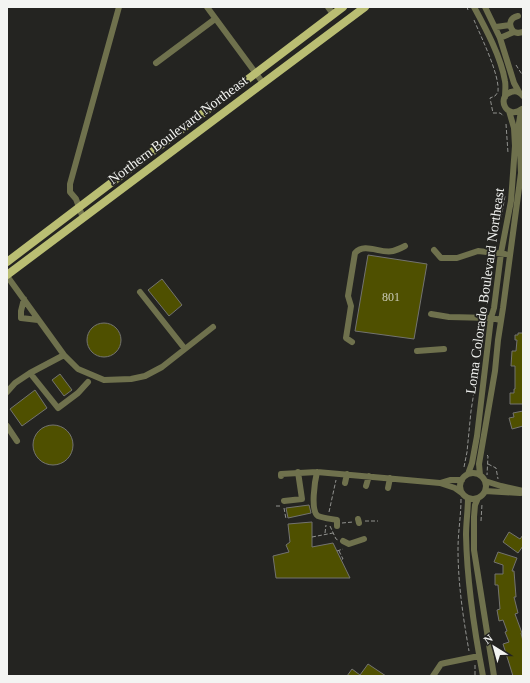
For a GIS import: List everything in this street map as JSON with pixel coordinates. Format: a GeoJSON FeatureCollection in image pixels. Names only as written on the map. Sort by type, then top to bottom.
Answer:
{"type":"FeatureCollection","features":[{"type":"Feature","properties":{"kind":"main road","name":"Northern Boulevard Northeast"},"geometry":{"type":"LineString","coordinates":[[7,262],[256,73],[331,10],[343,7]]}},
{"type":"Feature","properties":{"kind":"main road","name":"Northern Boulevard Northeast"},"geometry":{"type":"LineString","coordinates":[[7,276],[365,7]]}},
{"type":"Feature","properties":{"kind":"street"},"geometry":{"type":"LineString","coordinates":[[83,218],[70,189],[70,184],[119,7]]}},
{"type":"Feature","properties":{"kind":"street"},"geometry":{"type":"LineString","coordinates":[[206,7],[263,83]]}},
{"type":"Feature","properties":{"kind":"street","name":"Loma Colorado Boulevard Northeast"},"geometry":{"type":"LineString","coordinates":[[474,7],[484,24],[499,61],[505,81],[504,106],[509,111],[515,113],[522,109]]}},
{"type":"Feature","properties":{"kind":"street"},"geometry":{"type":"LineString","coordinates":[[485,7],[496,27],[514,83],[522,94]]}},
{"type":"Feature","properties":{"kind":"street"},"geometry":{"type":"LineString","coordinates":[[514,32],[510,25],[513,18],[518,16]]}},
{"type":"Feature","properties":{"kind":"street"},"geometry":{"type":"LineString","coordinates":[[156,63],[215,18]]}},
{"type":"Feature","properties":{"kind":"street"},"geometry":{"type":"LineString","coordinates":[[496,27],[510,25]]}},
{"type":"Feature","properties":{"kind":"street"},"geometry":{"type":"LineString","coordinates":[[500,38],[514,32],[523,33]]}},
{"type":"Feature","properties":{"kind":"street"},"geometry":{"type":"LineString","coordinates":[[505,97],[509,92],[522,94]]}},
{"type":"Feature","properties":{"kind":"street","name":"Loma Colorado Boulevard Northeast"},"geometry":{"type":"LineString","coordinates":[[480,475],[479,464],[495,371],[521,173],[519,123],[522,109]]}},
{"type":"Feature","properties":{"kind":"street","name":"Loma Colorado Boulevard Northeast"},"geometry":{"type":"LineString","coordinates":[[462,480],[472,463],[477,436],[488,318],[496,296],[501,253],[511,200],[515,146],[514,128],[509,111]]}},
{"type":"Feature","properties":{"kind":"street"},"geometry":{"type":"LineString","coordinates":[[352,342],[346,338],[351,306],[348,296],[355,253],[358,249],[364,248],[391,252],[405,246]]}},
{"type":"Feature","properties":{"kind":"street"},"geometry":{"type":"LineString","coordinates":[[434,250],[440,258],[457,258],[478,251],[510,255]]}},
{"type":"Feature","properties":{"kind":"street"},"geometry":{"type":"LineString","coordinates":[[7,276],[64,355],[78,369],[104,380],[131,379],[145,376],[162,367],[213,327]]}},
{"type":"Feature","properties":{"kind":"street"},"geometry":{"type":"LineString","coordinates":[[140,292],[185,349]]}},
{"type":"Feature","properties":{"kind":"street"},"geometry":{"type":"LineString","coordinates":[[24,299],[21,318],[38,320]]}},
{"type":"Feature","properties":{"kind":"street"},"geometry":{"type":"LineString","coordinates":[[431,314],[449,317],[488,318],[501,320]]}},
{"type":"Feature","properties":{"kind":"street"},"geometry":{"type":"LineString","coordinates":[[417,351],[444,349]]}},
{"type":"Feature","properties":{"kind":"street"},"geometry":{"type":"LineString","coordinates":[[7,392],[16,383],[30,373],[64,355]]}},
{"type":"Feature","properties":{"kind":"street"},"geometry":{"type":"LineString","coordinates":[[30,373],[58,408],[78,393],[88,382]]}},
{"type":"Feature","properties":{"kind":"street"},"geometry":{"type":"LineString","coordinates":[[7,426],[17,440]]}},
{"type":"Feature","properties":{"kind":"street"},"geometry":{"type":"LineString","coordinates":[[284,503],[302,499],[298,472]]}},
{"type":"Feature","properties":{"kind":"street"},"geometry":{"type":"LineString","coordinates":[[281,476],[281,474],[298,472],[317,472],[440,483],[455,488],[468,498],[481,499]]}},
{"type":"Feature","properties":{"kind":"street"},"geometry":{"type":"LineString","coordinates":[[317,472],[314,494],[315,512],[318,516],[337,520],[339,525]]}},
{"type":"Feature","properties":{"kind":"street"},"geometry":{"type":"LineString","coordinates":[[465,473],[480,475],[501,486],[523,492]]}},
{"type":"Feature","properties":{"kind":"street"},"geometry":{"type":"LineString","coordinates":[[345,483],[347,474]]}},
{"type":"Feature","properties":{"kind":"street"},"geometry":{"type":"LineString","coordinates":[[366,486],[368,476]]}},
{"type":"Feature","properties":{"kind":"street"},"geometry":{"type":"LineString","coordinates":[[388,488],[390,478]]}},
{"type":"Feature","properties":{"kind":"street"},"geometry":{"type":"LineString","coordinates":[[440,483],[450,480],[462,480],[462,492]]}},
{"type":"Feature","properties":{"kind":"street"},"geometry":{"type":"LineString","coordinates":[[487,480],[485,491],[481,499],[475,505],[474,550],[494,676]]}},
{"type":"Feature","properties":{"kind":"street"},"geometry":{"type":"LineString","coordinates":[[485,491],[523,492]]}},
{"type":"Feature","properties":{"kind":"street"},"geometry":{"type":"LineString","coordinates":[[468,498],[466,533],[468,578],[473,622],[483,676]]}},
{"type":"Feature","properties":{"kind":"street"},"geometry":{"type":"LineString","coordinates":[[341,541],[349,544],[364,539]]}},
{"type":"Feature","properties":{"kind":"street"},"geometry":{"type":"LineString","coordinates":[[433,676],[441,664],[479,656]]}},
{"type":"Feature","properties":{"kind":"path"},"geometry":{"type":"LineString","coordinates":[[467,7],[470,13]]}},
{"type":"Feature","properties":{"kind":"path"},"geometry":{"type":"LineString","coordinates":[[474,20],[489,56],[497,82],[498,92],[495,96],[490,98],[493,112],[502,114],[506,119],[508,156]]}},
{"type":"Feature","properties":{"kind":"path"},"geometry":{"type":"LineString","coordinates":[[518,68],[523,76]]}},
{"type":"Feature","properties":{"kind":"path"},"geometry":{"type":"LineString","coordinates":[[501,220],[506,192]]}},
{"type":"Feature","properties":{"kind":"path"},"geometry":{"type":"LineString","coordinates":[[488,318],[491,278]]}},
{"type":"Feature","properties":{"kind":"path"},"geometry":{"type":"LineString","coordinates":[[465,473],[471,411],[480,356]]}},
{"type":"Feature","properties":{"kind":"path"},"geometry":{"type":"LineString","coordinates":[[487,480],[486,473],[488,456]]}},
{"type":"Feature","properties":{"kind":"path"},"geometry":{"type":"LineString","coordinates":[[488,464],[496,468],[498,472],[498,481],[495,480]]}},
{"type":"Feature","properties":{"kind":"path"},"geometry":{"type":"LineString","coordinates":[[328,516],[337,480]]}},
{"type":"Feature","properties":{"kind":"path"},"geometry":{"type":"LineString","coordinates":[[481,499],[481,519]]}},
{"type":"Feature","properties":{"kind":"path"},"geometry":{"type":"LineString","coordinates":[[284,503],[286,519]]}},
{"type":"Feature","properties":{"kind":"path"},"geometry":{"type":"LineString","coordinates":[[339,525],[359,521],[378,521]]}},
{"type":"Feature","properties":{"kind":"path"},"geometry":{"type":"LineString","coordinates":[[324,534],[327,522],[336,539],[341,541]]}},
{"type":"Feature","properties":{"kind":"path"},"geometry":{"type":"LineString","coordinates":[[312,537],[333,533]]}},
{"type":"Feature","properties":{"kind":"path"},"geometry":{"type":"LineString","coordinates":[[341,560],[343,559],[338,551],[345,548]]}},
{"type":"Feature","properties":{"kind":"building"},"geometry":{"type":"Polygon","coordinates":[[[368,255],[427,264],[414,339],[355,331],[368,255]]]}},
{"type":"Feature","properties":{"kind":"building"},"geometry":{"type":"Polygon","coordinates":[[[162,279],[182,305],[169,316],[148,290],[162,279]]]}},
{"type":"Feature","properties":{"kind":"building"},"geometry":{"type":"Polygon","coordinates":[[[101,323],[107,323],[111,324],[118,330],[121,340],[120,347],[114,354],[107,357],[101,357],[97,356],[90,350],[87,343],[87,337],[88,333],[94,326],[101,323]]]}},
{"type":"Feature","properties":{"kind":"building"},"geometry":{"type":"Polygon","coordinates":[[[518,333],[523,333],[523,404],[510,404],[510,393],[514,393],[515,389],[515,366],[511,366],[512,351],[516,351],[517,340],[515,340],[515,335],[518,335],[518,333]]]}},
{"type":"Feature","properties":{"kind":"building"},"geometry":{"type":"Polygon","coordinates":[[[60,374],[72,390],[64,396],[52,380],[60,374]]]}},
{"type":"Feature","properties":{"kind":"building"},"geometry":{"type":"Polygon","coordinates":[[[35,390],[47,408],[22,426],[10,409],[35,390]]]}},
{"type":"Feature","properties":{"kind":"building"},"geometry":{"type":"Polygon","coordinates":[[[523,411],[523,426],[512,429],[509,418],[514,417],[513,413],[523,411]]]}},
{"type":"Feature","properties":{"kind":"building"},"geometry":{"type":"Polygon","coordinates":[[[53,425],[67,431],[73,445],[67,459],[53,465],[39,459],[33,445],[39,431],[53,425]]]}},
{"type":"Feature","properties":{"kind":"building"},"geometry":{"type":"Polygon","coordinates":[[[309,505],[311,513],[288,518],[286,508],[309,505]]]}},
{"type":"Feature","properties":{"kind":"building"},"geometry":{"type":"Polygon","coordinates":[[[312,522],[312,547],[333,543],[350,578],[276,578],[273,556],[289,552],[286,545],[290,542],[288,524],[312,522]]]}},
{"type":"Feature","properties":{"kind":"building"},"geometry":{"type":"Polygon","coordinates":[[[509,532],[520,539],[523,535],[523,546],[518,553],[503,542],[509,532]]]}},
{"type":"Feature","properties":{"kind":"building"},"geometry":{"type":"Polygon","coordinates":[[[498,552],[517,558],[512,571],[514,571],[516,597],[514,597],[518,613],[515,614],[522,633],[523,641],[523,676],[513,676],[503,644],[509,642],[505,632],[507,631],[503,620],[499,621],[497,610],[500,609],[498,585],[495,585],[495,574],[503,574],[503,565],[494,562],[498,552]]]}},
{"type":"Feature","properties":{"kind":"building"},"geometry":{"type":"Polygon","coordinates":[[[368,664],[386,676],[347,676],[352,669],[360,675],[368,664]]]}}]}
